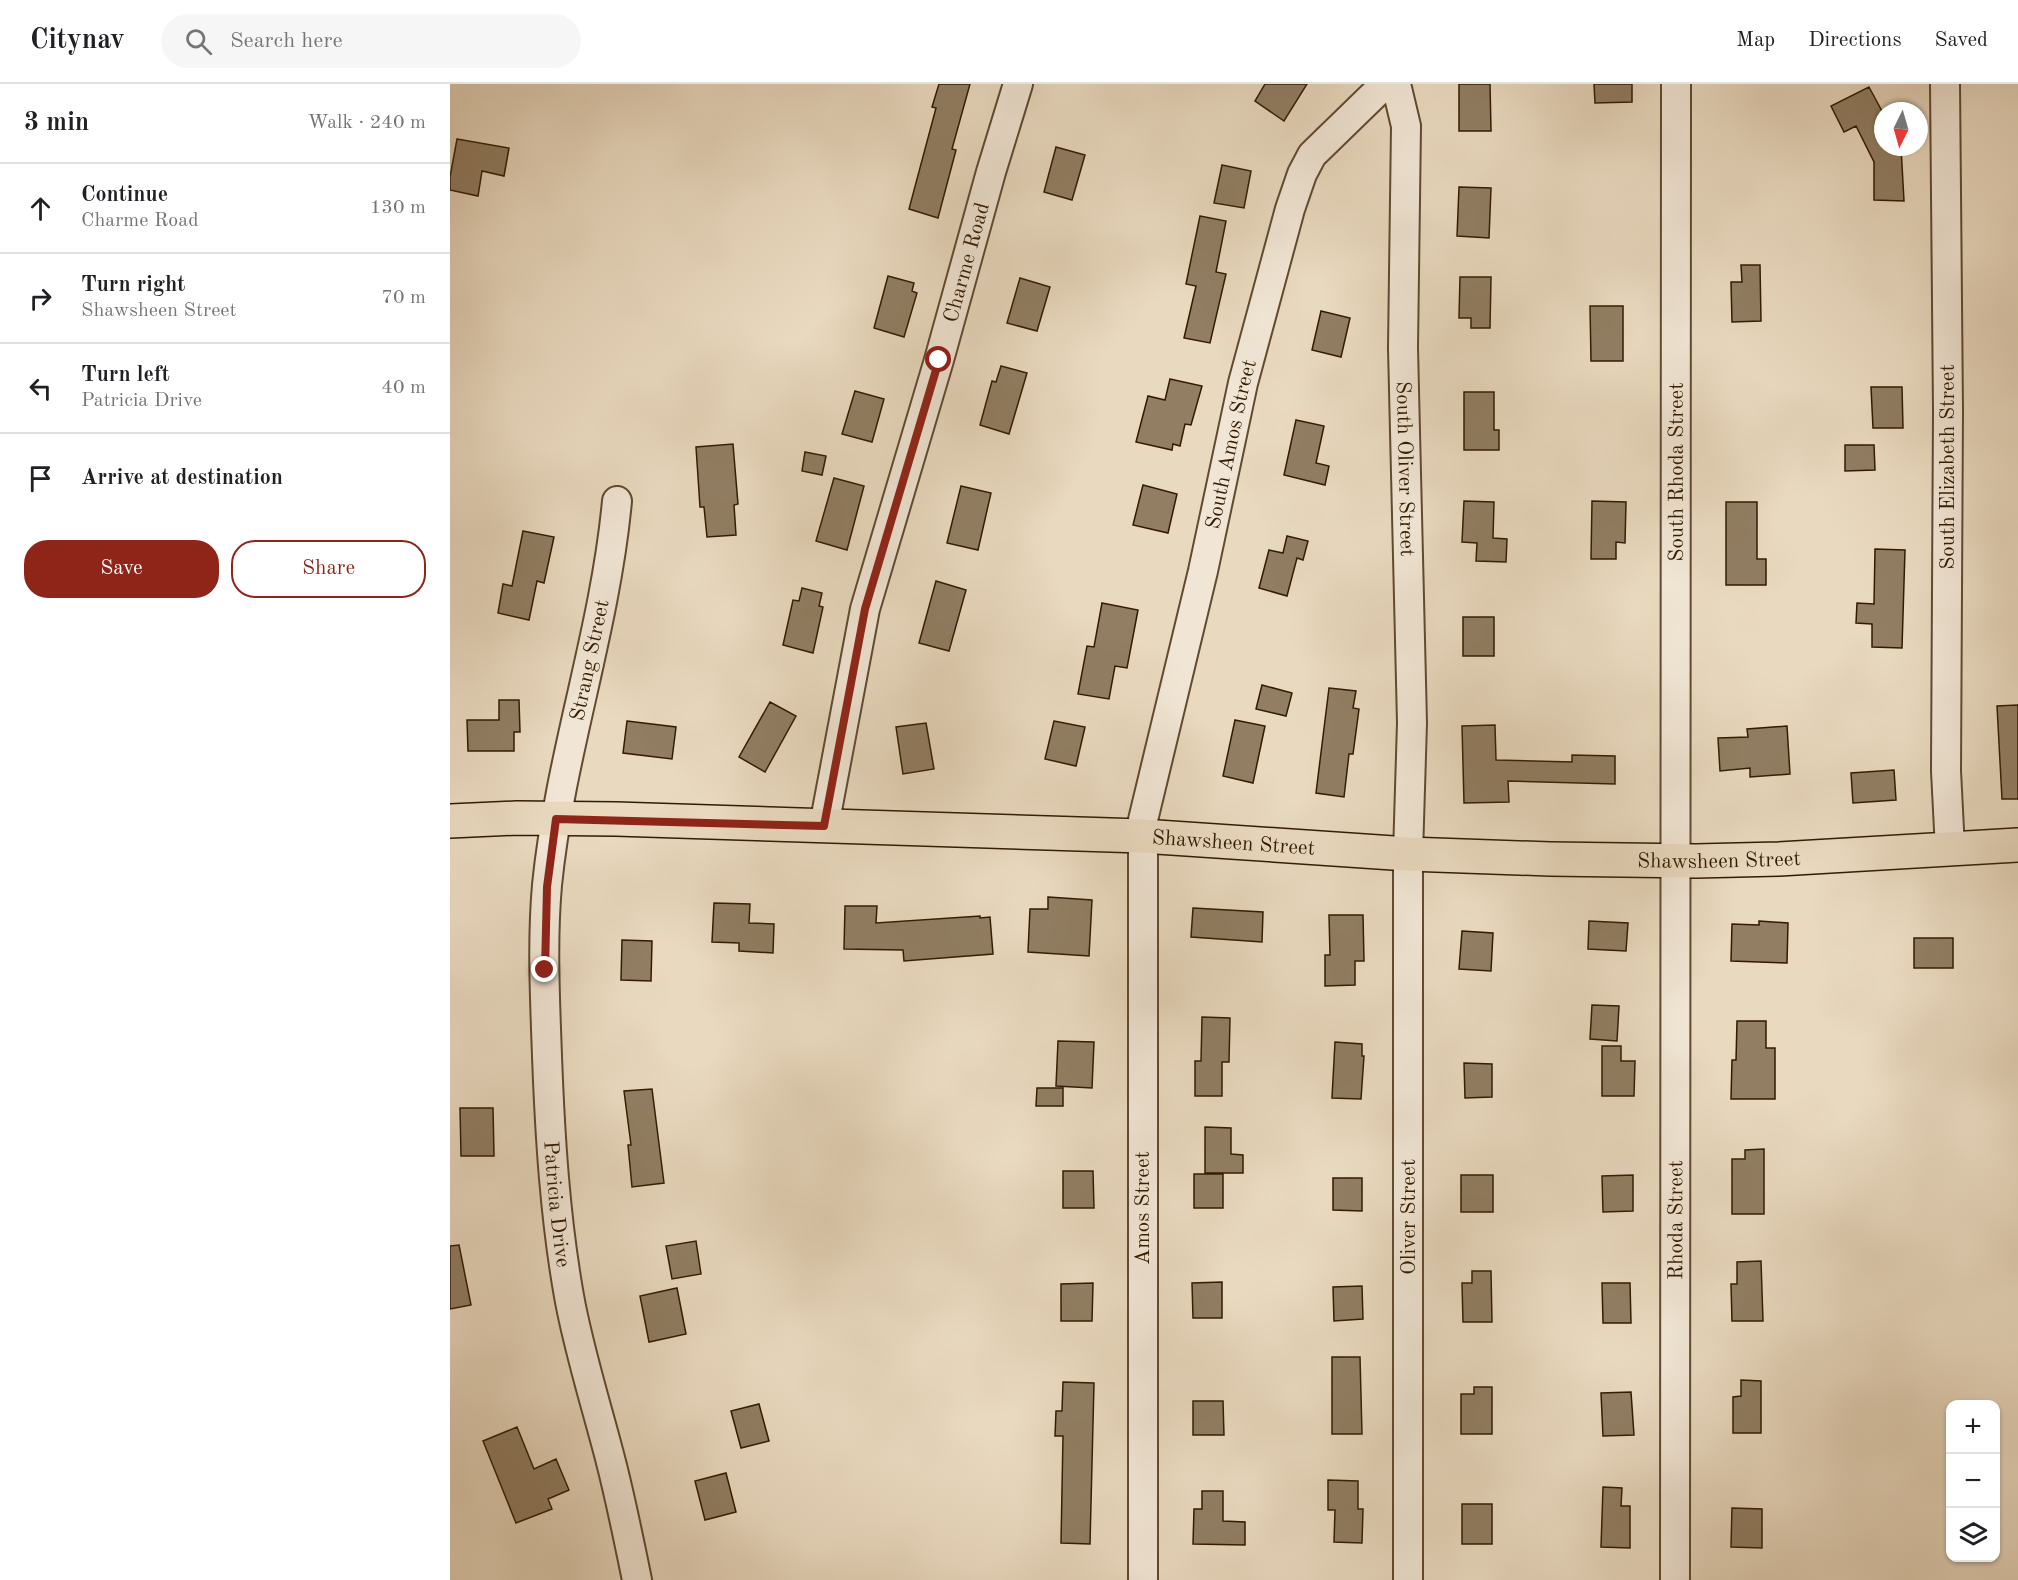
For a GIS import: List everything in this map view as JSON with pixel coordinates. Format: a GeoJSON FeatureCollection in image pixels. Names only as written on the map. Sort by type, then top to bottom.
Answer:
{"type":"FeatureCollection","features":[{"type":"Feature","properties":{"kind":"main road","name":"Shawsheen Street"},"geometry":{"type":"LineString","coordinates":[[450,821],[556,819],[1142,836],[1408,854],[1550,859],[1779,859],[2018,845]]}},
{"type":"Feature","properties":{"kind":"street","name":"Charme Road"},"geometry":{"type":"LineString","coordinates":[[824,826],[865,609],[1018,84]]}},
{"type":"Feature","properties":{"kind":"street","name":"South Amos Street"},"geometry":{"type":"LineString","coordinates":[[1142,836],[1148,794],[1203,571],[1243,383],[1290,209],[1302,174],[1312,155],[1385,84]]}},
{"type":"Feature","properties":{"kind":"street","name":"South Oliver Street"},"geometry":{"type":"LineString","coordinates":[[1396,84],[1406,126],[1403,348],[1412,723],[1408,854]]}},
{"type":"Feature","properties":{"kind":"street","name":"South Rhoda Street"},"geometry":{"type":"LineString","coordinates":[[1675,860],[1676,84]]}},
{"type":"Feature","properties":{"kind":"street","name":"South Elizabeth Street"},"geometry":{"type":"LineString","coordinates":[[1945,84],[1946,771],[1950,849]]}},
{"type":"Feature","properties":{"kind":"street","name":"Strang Street"},"geometry":{"type":"LineString","coordinates":[[556,819],[610,561],[617,501]]}},
{"type":"Feature","properties":{"kind":"street","name":"Patricia Drive"},"geometry":{"type":"LineString","coordinates":[[556,819],[547,887],[545,931],[550,1131],[554,1189],[577,1337],[611,1463],[637,1580]]}},
{"type":"Feature","properties":{"kind":"street","name":"Amos Street"},"geometry":{"type":"LineString","coordinates":[[1142,836],[1143,1580]]}},
{"type":"Feature","properties":{"kind":"street","name":"Oliver Street"},"geometry":{"type":"LineString","coordinates":[[1408,854],[1408,1580]]}},
{"type":"Feature","properties":{"kind":"street","name":"Rhoda Street"},"geometry":{"type":"LineString","coordinates":[[1675,860],[1675,1580]]}},
{"type":"Feature","properties":{"kind":"building"},"geometry":{"type":"Polygon","coordinates":[[[939,84],[970,84],[952,149],[956,150],[938,218],[909,209],[936,108],[932,107],[939,84]]]}},
{"type":"Feature","properties":{"kind":"building"},"geometry":{"type":"Polygon","coordinates":[[[1265,84],[1307,84],[1284,121],[1255,101],[1265,84]]]}},
{"type":"Feature","properties":{"kind":"building"},"geometry":{"type":"Polygon","coordinates":[[[1459,84],[1490,84],[1491,131],[1459,131],[1459,84]]]}},
{"type":"Feature","properties":{"kind":"building"},"geometry":{"type":"Polygon","coordinates":[[[1594,84],[1632,84],[1632,102],[1595,103],[1594,84]]]}},
{"type":"Feature","properties":{"kind":"building"},"geometry":{"type":"Polygon","coordinates":[[[1869,87],[1877,102],[1874,102],[1874,156],[1902,156],[1904,201],[1874,200],[1874,162],[1856,126],[1844,132],[1831,106],[1869,87]]]}},
{"type":"Feature","properties":{"kind":"building"},"geometry":{"type":"Polygon","coordinates":[[[457,139],[509,148],[504,176],[482,171],[478,196],[450,190],[457,139]]]}},
{"type":"Feature","properties":{"kind":"building"},"geometry":{"type":"Polygon","coordinates":[[[1056,147],[1085,155],[1072,200],[1044,192],[1056,147]]]}},
{"type":"Feature","properties":{"kind":"building"},"geometry":{"type":"Polygon","coordinates":[[[1222,165],[1251,171],[1244,208],[1214,203],[1222,165]]]}},
{"type":"Feature","properties":{"kind":"building"},"geometry":{"type":"Polygon","coordinates":[[[1459,187],[1491,188],[1489,238],[1457,236],[1459,187]]]}},
{"type":"Feature","properties":{"kind":"building"},"geometry":{"type":"Polygon","coordinates":[[[1200,216],[1226,221],[1216,272],[1226,274],[1210,343],[1184,338],[1196,286],[1186,284],[1200,216]]]}},
{"type":"Feature","properties":{"kind":"building"},"geometry":{"type":"Polygon","coordinates":[[[1741,265],[1760,265],[1761,321],[1732,322],[1731,282],[1742,282],[1741,265]]]}},
{"type":"Feature","properties":{"kind":"building"},"geometry":{"type":"Polygon","coordinates":[[[888,276],[914,283],[912,291],[917,293],[904,337],[874,328],[888,276]]]}},
{"type":"Feature","properties":{"kind":"building"},"geometry":{"type":"Polygon","coordinates":[[[1460,277],[1491,277],[1490,328],[1471,328],[1471,318],[1459,318],[1460,277]]]}},
{"type":"Feature","properties":{"kind":"building"},"geometry":{"type":"Polygon","coordinates":[[[1020,278],[1050,287],[1037,331],[1007,323],[1020,278]]]}},
{"type":"Feature","properties":{"kind":"building"},"geometry":{"type":"Polygon","coordinates":[[[1590,306],[1623,306],[1623,361],[1591,361],[1590,306]]]}},
{"type":"Feature","properties":{"kind":"building"},"geometry":{"type":"Polygon","coordinates":[[[1321,311],[1350,318],[1341,357],[1312,350],[1321,311]]]}},
{"type":"Feature","properties":{"kind":"building"},"geometry":{"type":"Polygon","coordinates":[[[1001,366],[1027,373],[1009,434],[980,425],[992,381],[996,382],[1001,366]]]}},
{"type":"Feature","properties":{"kind":"building"},"geometry":{"type":"Polygon","coordinates":[[[1170,379],[1202,386],[1191,425],[1185,424],[1180,446],[1173,444],[1172,450],[1136,442],[1148,396],[1165,400],[1170,379]]]}},
{"type":"Feature","properties":{"kind":"building"},"geometry":{"type":"Polygon","coordinates":[[[1871,387],[1902,387],[1903,428],[1873,428],[1871,387]]]}},
{"type":"Feature","properties":{"kind":"building"},"geometry":{"type":"Polygon","coordinates":[[[855,391],[884,399],[872,442],[842,434],[855,391]]]}},
{"type":"Feature","properties":{"kind":"building"},"geometry":{"type":"Polygon","coordinates":[[[1464,392],[1494,392],[1494,430],[1499,430],[1499,450],[1464,450],[1464,392]]]}},
{"type":"Feature","properties":{"kind":"building"},"geometry":{"type":"Polygon","coordinates":[[[1296,420],[1324,426],[1316,463],[1329,466],[1325,485],[1284,475],[1296,420]]]}},
{"type":"Feature","properties":{"kind":"building"},"geometry":{"type":"Polygon","coordinates":[[[733,444],[738,504],[734,505],[736,535],[707,537],[704,507],[700,507],[696,447],[733,444]]]}},
{"type":"Feature","properties":{"kind":"building"},"geometry":{"type":"Polygon","coordinates":[[[1845,445],[1874,445],[1875,470],[1845,471],[1845,445]]]}},
{"type":"Feature","properties":{"kind":"building"},"geometry":{"type":"Polygon","coordinates":[[[805,452],[826,456],[822,475],[802,471],[805,452]]]}},
{"type":"Feature","properties":{"kind":"building"},"geometry":{"type":"Polygon","coordinates":[[[834,478],[864,486],[847,550],[816,541],[834,478]]]}},
{"type":"Feature","properties":{"kind":"building"},"geometry":{"type":"Polygon","coordinates":[[[1143,485],[1177,494],[1168,533],[1133,525],[1143,485]]]}},
{"type":"Feature","properties":{"kind":"building"},"geometry":{"type":"Polygon","coordinates":[[[961,486],[991,493],[978,550],[947,543],[961,486]]]}},
{"type":"Feature","properties":{"kind":"building"},"geometry":{"type":"Polygon","coordinates":[[[1464,501],[1494,502],[1493,538],[1507,539],[1506,562],[1476,561],[1477,543],[1462,542],[1464,501]]]}},
{"type":"Feature","properties":{"kind":"building"},"geometry":{"type":"Polygon","coordinates":[[[1592,501],[1626,502],[1625,543],[1616,542],[1616,559],[1591,559],[1592,501]]]}},
{"type":"Feature","properties":{"kind":"building"},"geometry":{"type":"Polygon","coordinates":[[[1726,502],[1757,502],[1757,559],[1766,559],[1766,585],[1726,585],[1726,502]]]}},
{"type":"Feature","properties":{"kind":"building"},"geometry":{"type":"Polygon","coordinates":[[[523,531],[554,537],[544,583],[537,581],[529,620],[498,613],[503,584],[512,586],[523,531]]]}},
{"type":"Feature","properties":{"kind":"building"},"geometry":{"type":"Polygon","coordinates":[[[1287,536],[1308,541],[1303,560],[1297,558],[1287,596],[1259,588],[1269,550],[1283,553],[1287,536]]]}},
{"type":"Feature","properties":{"kind":"building"},"geometry":{"type":"Polygon","coordinates":[[[1875,549],[1905,550],[1902,648],[1872,647],[1872,624],[1856,623],[1857,603],[1874,604],[1875,549]]]}},
{"type":"Feature","properties":{"kind":"building"},"geometry":{"type":"Polygon","coordinates":[[[936,581],[966,590],[949,651],[919,643],[936,581]]]}},
{"type":"Feature","properties":{"kind":"building"},"geometry":{"type":"Polygon","coordinates":[[[802,588],[822,593],[819,606],[823,607],[813,653],[783,645],[793,600],[799,601],[802,588]]]}},
{"type":"Feature","properties":{"kind":"building"},"geometry":{"type":"Polygon","coordinates":[[[1102,603],[1138,610],[1127,668],[1115,666],[1109,699],[1078,694],[1087,646],[1094,647],[1102,603]]]}},
{"type":"Feature","properties":{"kind":"building"},"geometry":{"type":"Polygon","coordinates":[[[1463,617],[1494,617],[1494,656],[1463,656],[1463,617]]]}},
{"type":"Feature","properties":{"kind":"building"},"geometry":{"type":"Polygon","coordinates":[[[1262,685],[1292,693],[1286,716],[1256,709],[1262,685]]]}},
{"type":"Feature","properties":{"kind":"building"},"geometry":{"type":"Polygon","coordinates":[[[1329,688],[1356,691],[1353,708],[1359,709],[1353,754],[1349,754],[1344,797],[1316,793],[1329,688]]]}},
{"type":"Feature","properties":{"kind":"building"},"geometry":{"type":"Polygon","coordinates":[[[499,700],[519,700],[520,732],[514,732],[514,751],[468,751],[467,720],[499,720],[499,700]]]}},
{"type":"Feature","properties":{"kind":"building"},"geometry":{"type":"Polygon","coordinates":[[[770,702],[796,716],[765,772],[739,757],[770,702]]]}},
{"type":"Feature","properties":{"kind":"building"},"geometry":{"type":"Polygon","coordinates":[[[2018,705],[2018,799],[2002,799],[1997,706],[2018,705]]]}},
{"type":"Feature","properties":{"kind":"building"},"geometry":{"type":"Polygon","coordinates":[[[1235,720],[1265,726],[1253,783],[1223,776],[1235,720]]]}},
{"type":"Feature","properties":{"kind":"building"},"geometry":{"type":"Polygon","coordinates":[[[627,721],[676,727],[672,759],[623,753],[627,721]]]}},
{"type":"Feature","properties":{"kind":"building"},"geometry":{"type":"Polygon","coordinates":[[[1054,721],[1085,727],[1076,766],[1045,759],[1054,721]]]}},
{"type":"Feature","properties":{"kind":"building"},"geometry":{"type":"Polygon","coordinates":[[[926,723],[934,769],[903,774],[896,727],[926,723]]]}},
{"type":"Feature","properties":{"kind":"building"},"geometry":{"type":"Polygon","coordinates":[[[1495,725],[1496,760],[1572,762],[1572,755],[1615,756],[1615,784],[1508,781],[1509,802],[1464,803],[1462,726],[1495,725]]]}},
{"type":"Feature","properties":{"kind":"building"},"geometry":{"type":"Polygon","coordinates":[[[1787,726],[1790,774],[1750,777],[1750,768],[1720,771],[1718,738],[1748,737],[1747,729],[1787,726]]]}},
{"type":"Feature","properties":{"kind":"building"},"geometry":{"type":"Polygon","coordinates":[[[1894,770],[1896,800],[1853,803],[1851,773],[1894,770]]]}},
{"type":"Feature","properties":{"kind":"building"},"geometry":{"type":"Polygon","coordinates":[[[1048,897],[1092,900],[1089,956],[1028,952],[1030,909],[1048,909],[1048,897]]]}},
{"type":"Feature","properties":{"kind":"building"},"geometry":{"type":"Polygon","coordinates":[[[714,903],[750,904],[749,923],[774,924],[773,953],[739,951],[739,943],[712,942],[714,903]]]}},
{"type":"Feature","properties":{"kind":"building"},"geometry":{"type":"Polygon","coordinates":[[[845,906],[877,906],[876,923],[990,917],[993,954],[904,961],[903,950],[844,949],[845,906]]]}},
{"type":"Feature","properties":{"kind":"building"},"geometry":{"type":"Polygon","coordinates":[[[1193,908],[1263,912],[1262,942],[1191,937],[1193,908]]]}},
{"type":"Feature","properties":{"kind":"building"},"geometry":{"type":"Polygon","coordinates":[[[1329,915],[1363,915],[1364,961],[1355,961],[1355,985],[1325,986],[1325,955],[1330,955],[1329,915]]]}},
{"type":"Feature","properties":{"kind":"building"},"geometry":{"type":"Polygon","coordinates":[[[1589,921],[1628,923],[1626,951],[1588,949],[1589,921]]]}},
{"type":"Feature","properties":{"kind":"building"},"geometry":{"type":"Polygon","coordinates":[[[1759,921],[1788,923],[1787,963],[1731,961],[1732,924],[1759,925],[1759,921]]]}},
{"type":"Feature","properties":{"kind":"building"},"geometry":{"type":"Polygon","coordinates":[[[1462,931],[1493,933],[1491,971],[1459,969],[1462,931]]]}},
{"type":"Feature","properties":{"kind":"building"},"geometry":{"type":"Polygon","coordinates":[[[1914,938],[1953,938],[1953,968],[1914,968],[1914,938]]]}},
{"type":"Feature","properties":{"kind":"building"},"geometry":{"type":"Polygon","coordinates":[[[622,940],[652,941],[651,981],[621,980],[622,940]]]}},
{"type":"Feature","properties":{"kind":"building"},"geometry":{"type":"Polygon","coordinates":[[[1592,1005],[1619,1006],[1617,1041],[1590,1039],[1592,1005]]]}},
{"type":"Feature","properties":{"kind":"building"},"geometry":{"type":"Polygon","coordinates":[[[1202,1017],[1230,1018],[1229,1062],[1222,1062],[1222,1096],[1195,1096],[1195,1061],[1201,1061],[1202,1017]]]}},
{"type":"Feature","properties":{"kind":"building"},"geometry":{"type":"Polygon","coordinates":[[[1737,1021],[1766,1021],[1766,1048],[1775,1048],[1775,1099],[1731,1099],[1732,1060],[1736,1060],[1737,1021]]]}},
{"type":"Feature","properties":{"kind":"building"},"geometry":{"type":"Polygon","coordinates":[[[1058,1041],[1094,1042],[1092,1088],[1056,1086],[1058,1041]]]}},
{"type":"Feature","properties":{"kind":"building"},"geometry":{"type":"Polygon","coordinates":[[[1335,1042],[1362,1044],[1362,1056],[1364,1056],[1361,1099],[1332,1098],[1335,1042]]]}},
{"type":"Feature","properties":{"kind":"building"},"geometry":{"type":"Polygon","coordinates":[[[1602,1046],[1621,1046],[1621,1061],[1635,1061],[1634,1096],[1602,1096],[1602,1046]]]}},
{"type":"Feature","properties":{"kind":"building"},"geometry":{"type":"Polygon","coordinates":[[[1464,1063],[1492,1064],[1492,1097],[1465,1098],[1464,1063]]]}},
{"type":"Feature","properties":{"kind":"building"},"geometry":{"type":"Polygon","coordinates":[[[1037,1088],[1063,1088],[1063,1106],[1036,1106],[1037,1088]]]}},
{"type":"Feature","properties":{"kind":"building"},"geometry":{"type":"Polygon","coordinates":[[[652,1089],[664,1183],[632,1187],[628,1145],[631,1145],[624,1091],[652,1089]]]}},
{"type":"Feature","properties":{"kind":"building"},"geometry":{"type":"Polygon","coordinates":[[[460,1108],[493,1108],[494,1156],[461,1156],[460,1108]]]}},
{"type":"Feature","properties":{"kind":"building"},"geometry":{"type":"Polygon","coordinates":[[[1205,1127],[1231,1128],[1231,1154],[1243,1155],[1243,1173],[1205,1173],[1205,1127]]]}},
{"type":"Feature","properties":{"kind":"building"},"geometry":{"type":"Polygon","coordinates":[[[1764,1149],[1764,1214],[1732,1214],[1732,1159],[1745,1159],[1745,1150],[1764,1149]]]}},
{"type":"Feature","properties":{"kind":"building"},"geometry":{"type":"Polygon","coordinates":[[[1063,1171],[1093,1171],[1094,1208],[1063,1208],[1063,1171]]]}},
{"type":"Feature","properties":{"kind":"building"},"geometry":{"type":"Polygon","coordinates":[[[1194,1174],[1223,1174],[1223,1208],[1194,1208],[1194,1174]]]}},
{"type":"Feature","properties":{"kind":"building"},"geometry":{"type":"Polygon","coordinates":[[[1461,1175],[1493,1175],[1493,1212],[1461,1212],[1461,1175]]]}},
{"type":"Feature","properties":{"kind":"building"},"geometry":{"type":"Polygon","coordinates":[[[1633,1175],[1633,1211],[1603,1212],[1602,1176],[1633,1175]]]}},
{"type":"Feature","properties":{"kind":"building"},"geometry":{"type":"Polygon","coordinates":[[[1333,1178],[1362,1178],[1362,1211],[1333,1210],[1333,1178]]]}},
{"type":"Feature","properties":{"kind":"building"},"geometry":{"type":"Polygon","coordinates":[[[696,1241],[701,1274],[672,1279],[666,1246],[696,1241]]]}},
{"type":"Feature","properties":{"kind":"building"},"geometry":{"type":"Polygon","coordinates":[[[459,1245],[471,1305],[450,1309],[450,1246],[459,1245]]]}},
{"type":"Feature","properties":{"kind":"building"},"geometry":{"type":"Polygon","coordinates":[[[1761,1261],[1763,1321],[1732,1321],[1731,1284],[1737,1284],[1737,1262],[1761,1261]]]}},
{"type":"Feature","properties":{"kind":"building"},"geometry":{"type":"Polygon","coordinates":[[[1472,1271],[1491,1271],[1492,1322],[1463,1322],[1462,1283],[1472,1283],[1472,1271]]]}},
{"type":"Feature","properties":{"kind":"building"},"geometry":{"type":"Polygon","coordinates":[[[1222,1282],[1222,1318],[1193,1318],[1192,1283],[1222,1282]]]}},
{"type":"Feature","properties":{"kind":"building"},"geometry":{"type":"Polygon","coordinates":[[[1093,1283],[1092,1321],[1061,1321],[1061,1284],[1093,1283]]]}},
{"type":"Feature","properties":{"kind":"building"},"geometry":{"type":"Polygon","coordinates":[[[1602,1283],[1630,1283],[1631,1323],[1603,1323],[1602,1283]]]}},
{"type":"Feature","properties":{"kind":"building"},"geometry":{"type":"Polygon","coordinates":[[[1362,1286],[1363,1319],[1334,1321],[1333,1287],[1362,1286]]]}},
{"type":"Feature","properties":{"kind":"building"},"geometry":{"type":"Polygon","coordinates":[[[677,1288],[686,1334],[649,1342],[640,1296],[677,1288]]]}},
{"type":"Feature","properties":{"kind":"building"},"geometry":{"type":"Polygon","coordinates":[[[1332,1357],[1360,1357],[1362,1434],[1332,1434],[1332,1357]]]}},
{"type":"Feature","properties":{"kind":"building"},"geometry":{"type":"Polygon","coordinates":[[[1741,1380],[1761,1381],[1761,1433],[1733,1433],[1733,1397],[1741,1396],[1741,1380]]]}},
{"type":"Feature","properties":{"kind":"building"},"geometry":{"type":"Polygon","coordinates":[[[1063,1382],[1094,1383],[1090,1544],[1061,1543],[1063,1436],[1055,1436],[1056,1411],[1062,1411],[1063,1382]]]}},
{"type":"Feature","properties":{"kind":"building"},"geometry":{"type":"Polygon","coordinates":[[[1474,1387],[1492,1387],[1492,1434],[1461,1434],[1461,1394],[1474,1394],[1474,1387]]]}},
{"type":"Feature","properties":{"kind":"building"},"geometry":{"type":"Polygon","coordinates":[[[1631,1392],[1634,1435],[1603,1436],[1601,1393],[1631,1392]]]}},
{"type":"Feature","properties":{"kind":"building"},"geometry":{"type":"Polygon","coordinates":[[[1193,1401],[1223,1401],[1224,1435],[1193,1435],[1193,1401]]]}},
{"type":"Feature","properties":{"kind":"building"},"geometry":{"type":"Polygon","coordinates":[[[759,1404],[769,1441],[741,1448],[731,1411],[759,1404]]]}},
{"type":"Feature","properties":{"kind":"building"},"geometry":{"type":"Polygon","coordinates":[[[517,1427],[534,1469],[556,1459],[569,1490],[548,1499],[552,1509],[516,1523],[483,1441],[517,1427]]]}},
{"type":"Feature","properties":{"kind":"building"},"geometry":{"type":"Polygon","coordinates":[[[726,1473],[736,1512],[705,1520],[695,1481],[726,1473]]]}},
{"type":"Feature","properties":{"kind":"building"},"geometry":{"type":"Polygon","coordinates":[[[1328,1480],[1358,1481],[1358,1509],[1363,1509],[1362,1543],[1334,1542],[1335,1510],[1328,1510],[1328,1480]]]}},
{"type":"Feature","properties":{"kind":"building"},"geometry":{"type":"Polygon","coordinates":[[[1603,1487],[1622,1488],[1621,1506],[1630,1506],[1630,1548],[1601,1547],[1603,1487]]]}},
{"type":"Feature","properties":{"kind":"building"},"geometry":{"type":"Polygon","coordinates":[[[1202,1491],[1223,1491],[1223,1521],[1245,1522],[1245,1545],[1193,1544],[1194,1509],[1202,1509],[1202,1491]]]}},
{"type":"Feature","properties":{"kind":"building"},"geometry":{"type":"Polygon","coordinates":[[[1462,1504],[1492,1504],[1492,1544],[1462,1544],[1462,1504]]]}},
{"type":"Feature","properties":{"kind":"building"},"geometry":{"type":"Polygon","coordinates":[[[1732,1508],[1762,1509],[1762,1548],[1731,1547],[1732,1508]]]}},
{"type":"Feature","properties":{"kind":"route"},"geometry":{"type":"LineString","coordinates":[[545,970],[547,887],[556,819],[824,826],[865,609],[939,360]]}}]}
